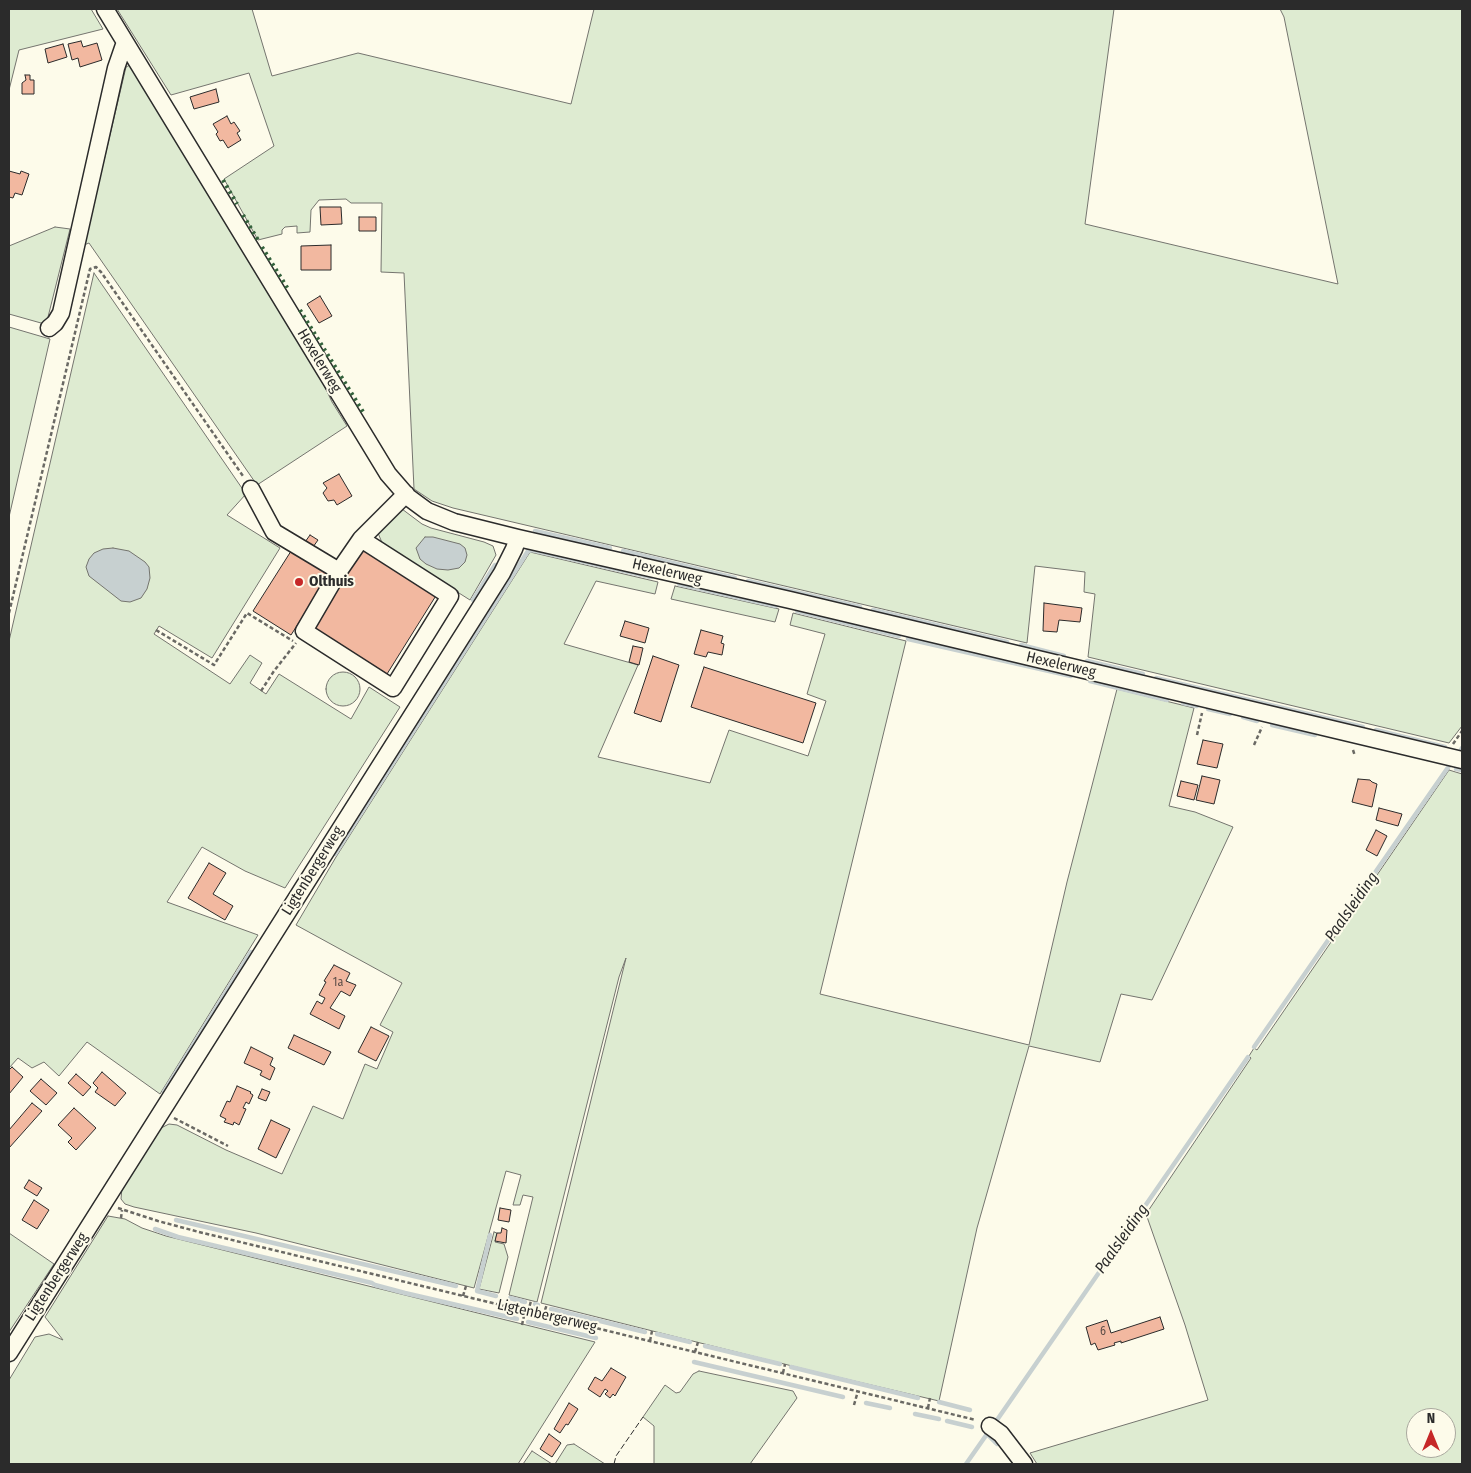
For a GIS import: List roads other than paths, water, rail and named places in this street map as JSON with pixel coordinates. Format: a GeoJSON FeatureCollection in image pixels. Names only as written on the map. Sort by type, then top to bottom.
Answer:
{"type":"FeatureCollection","features":[{"type":"Feature","properties":{"kind":"street","name":"Hexelerweg"},"geometry":{"type":"LineString","coordinates":[[105,9],[383,466],[392,479],[420,507],[454,522],[518,538],[1457,759]]}},
{"type":"Feature","properties":{"kind":"street"},"geometry":{"type":"LineString","coordinates":[[49,328],[56,324],[61,313],[116,68],[125,42]]}},
{"type":"Feature","properties":{"kind":"street"},"geometry":{"type":"LineString","coordinates":[[251,489],[274,532],[339,571]]}},
{"type":"Feature","properties":{"kind":"street"},"geometry":{"type":"LineString","coordinates":[[360,539],[450,596],[393,688],[300,637],[360,539],[406,494]]}},
{"type":"Feature","properties":{"kind":"street","name":"Ligtenbergerweg"},"geometry":{"type":"LineString","coordinates":[[9,1352],[502,573],[518,538]]}},
{"type":"Feature","properties":{"kind":"street"},"geometry":{"type":"LineString","coordinates":[[990,1426],[1002,1434],[1024,1464]]}},
{"type":"Feature","properties":{"kind":"waterway"},"geometry":{"type":"LineString","coordinates":[[535,531],[610,548]]}},
{"type":"Feature","properties":{"kind":"waterway"},"geometry":{"type":"LineString","coordinates":[[335,854],[528,551],[532,550],[651,577]]}},
{"type":"Feature","properties":{"kind":"waterway"},"geometry":{"type":"LineString","coordinates":[[623,551],[735,578]]}},
{"type":"Feature","properties":{"kind":"waterway"},"geometry":{"type":"LineString","coordinates":[[473,600],[495,565]]}},
{"type":"Feature","properties":{"kind":"waterway"},"geometry":{"type":"LineString","coordinates":[[748,581],[860,607]]}},
{"type":"Feature","properties":{"kind":"waterway"},"geometry":{"type":"LineString","coordinates":[[679,584],[776,606]]}},
{"type":"Feature","properties":{"kind":"waterway"},"geometry":{"type":"LineString","coordinates":[[873,610],[1007,642]]}},
{"type":"Feature","properties":{"kind":"waterway"},"geometry":{"type":"LineString","coordinates":[[797,611],[899,636]]}},
{"type":"Feature","properties":{"kind":"waterway"},"geometry":{"type":"LineString","coordinates":[[908,639],[1071,676]]}},
{"type":"Feature","properties":{"kind":"waterway"},"geometry":{"type":"LineString","coordinates":[[1021,645],[1064,656]]}},
{"type":"Feature","properties":{"kind":"waterway"},"geometry":{"type":"LineString","coordinates":[[1087,661],[1143,674]]}},
{"type":"Feature","properties":{"kind":"waterway"},"geometry":{"type":"LineString","coordinates":[[1156,678],[1363,727]]}},
{"type":"Feature","properties":{"kind":"waterway"},"geometry":{"type":"LineString","coordinates":[[1090,681],[1167,700]]}},
{"type":"Feature","properties":{"kind":"waterway"},"geometry":{"type":"LineString","coordinates":[[1183,703],[1197,706]]}},
{"type":"Feature","properties":{"kind":"waterway"},"geometry":{"type":"LineString","coordinates":[[1208,709],[1230,714]]}},
{"type":"Feature","properties":{"kind":"waterway"},"geometry":{"type":"LineString","coordinates":[[1243,717],[1257,721]]}},
{"type":"Feature","properties":{"kind":"waterway"},"geometry":{"type":"LineString","coordinates":[[1272,725],[1315,735]]}},
{"type":"Feature","properties":{"kind":"waterway"},"geometry":{"type":"LineString","coordinates":[[1376,730],[1445,747]]}},
{"type":"Feature","properties":{"kind":"waterway","name":"Paalsleiding"},"geometry":{"type":"LineString","coordinates":[[1254,1047],[1449,766]]}},
{"type":"Feature","properties":{"kind":"waterway"},"geometry":{"type":"LineString","coordinates":[[1456,769],[1462,770]]}},
{"type":"Feature","properties":{"kind":"waterway"},"geometry":{"type":"LineString","coordinates":[[164,1092],[251,952]]}},
{"type":"Feature","properties":{"kind":"waterway","name":"Paalsleiding"},"geometry":{"type":"LineString","coordinates":[[997,1420],[1248,1057]]}},
{"type":"Feature","properties":{"kind":"waterway"},"geometry":{"type":"LineString","coordinates":[[176,1220],[456,1286]]}},
{"type":"Feature","properties":{"kind":"waterway"},"geometry":{"type":"LineString","coordinates":[[155,1229],[178,1237],[517,1319]]}},
{"type":"Feature","properties":{"kind":"waterway"},"geometry":{"type":"LineString","coordinates":[[490,1235],[477,1291],[496,1296]]}},
{"type":"Feature","properties":{"kind":"waterway"},"geometry":{"type":"LineString","coordinates":[[510,1298],[525,1302]]}},
{"type":"Feature","properties":{"kind":"waterway"},"geometry":{"type":"LineString","coordinates":[[551,1309],[645,1332]]}},
{"type":"Feature","properties":{"kind":"waterway"},"geometry":{"type":"LineString","coordinates":[[528,1322],[596,1338]]}},
{"type":"Feature","properties":{"kind":"waterway"},"geometry":{"type":"LineString","coordinates":[[657,1334],[690,1342]]}},
{"type":"Feature","properties":{"kind":"waterway"},"geometry":{"type":"LineString","coordinates":[[705,1346],[780,1364]]}},
{"type":"Feature","properties":{"kind":"waterway"},"geometry":{"type":"LineString","coordinates":[[694,1362],[843,1397]]}},
{"type":"Feature","properties":{"kind":"waterway"},"geometry":{"type":"LineString","coordinates":[[791,1367],[918,1398]]}},
{"type":"Feature","properties":{"kind":"waterway"},"geometry":{"type":"LineString","coordinates":[[939,1402],[970,1410]]}},
{"type":"Feature","properties":{"kind":"waterway"},"geometry":{"type":"LineString","coordinates":[[866,1403],[890,1408]]}},
{"type":"Feature","properties":{"kind":"waterway"},"geometry":{"type":"LineString","coordinates":[[915,1414],[939,1419]]}},
{"type":"Feature","properties":{"kind":"waterway"},"geometry":{"type":"LineString","coordinates":[[947,1421],[972,1427]]}},
{"type":"Feature","properties":{"kind":"waterway"},"geometry":{"type":"LineString","coordinates":[[987,1434],[997,1444]]}},
{"type":"Feature","properties":{"kind":"waterway","name":"Paalsleiding"},"geometry":{"type":"LineString","coordinates":[[966,1464],[987,1434]]}},
{"type":"Feature","properties":{"kind":"place","name":"Olthuis"},"geometry":{"type":"Point","coordinates":[299,582]}}]}
